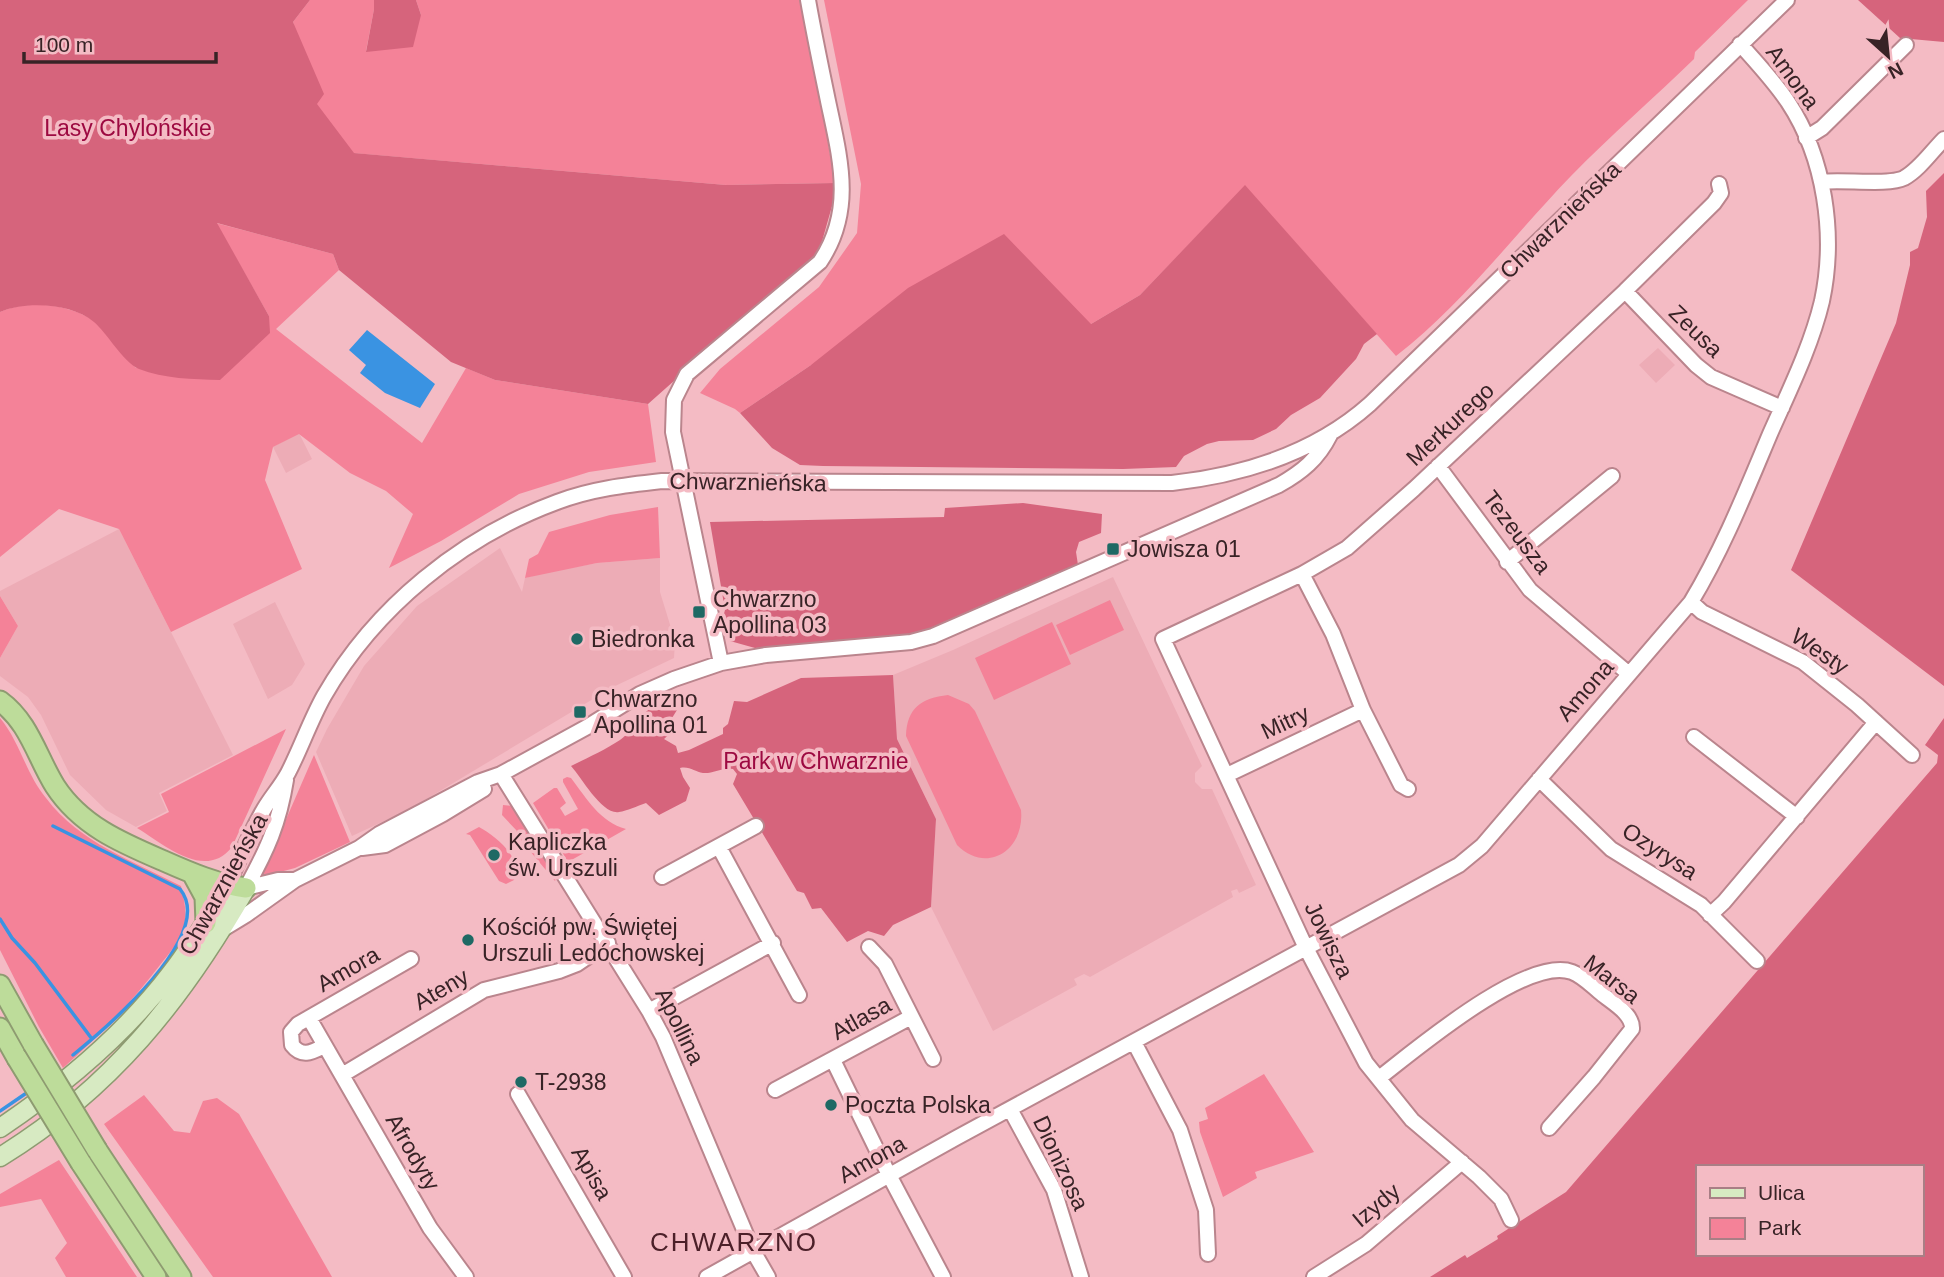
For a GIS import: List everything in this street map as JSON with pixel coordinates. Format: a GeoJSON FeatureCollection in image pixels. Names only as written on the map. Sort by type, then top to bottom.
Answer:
{"type":"FeatureCollection","features":[{"type":"Feature","properties":{"kind":"highway"},"geometry":{"type":"LineString","coordinates":[[0,701],[17,717],[53,784],[78,814],[116,841],[192,873],[236,887]]}},
{"type":"Feature","properties":{"kind":"highway"},"geometry":{"type":"LineString","coordinates":[[192,873],[205,897],[214,926]]}},
{"type":"Feature","properties":{"kind":"highway"},"geometry":{"type":"LineString","coordinates":[[0,985],[97,1150],[181,1277]]}},
{"type":"Feature","properties":{"kind":"highway"},"geometry":{"type":"LineString","coordinates":[[0,1028],[81,1163],[156,1277]]}},
{"type":"Feature","properties":{"kind":"main road","name":"Chwarznieńska"},"geometry":{"type":"LineString","coordinates":[[0,1157],[69,1108],[127,1055],[182,990],[236,887]]}},
{"type":"Feature","properties":{"kind":"main road","name":"Chwarznieńska"},"geometry":{"type":"LineString","coordinates":[[0,1128],[46,1095],[109,1042],[214,926]]}},
{"type":"Feature","properties":{"kind":"street"},"geometry":{"type":"LineString","coordinates":[[721,663],[672,418],[674,400],[688,374],[810,273],[831,246],[837,230],[842,190],[840,160],[808,0]]}},
{"type":"Feature","properties":{"kind":"street","name":"Chwarznieńska"},"geometry":{"type":"LineString","coordinates":[[236,887],[264,855],[281,813],[287,776],[324,696],[344,666],[391,610],[435,570],[488,535],[559,501],[620,486],[684,479],[825,483],[1172,483],[1222,476],[1293,453],[1330,435],[1370,404],[1787,0]]}},
{"type":"Feature","properties":{"kind":"street","name":"Amona"},"geometry":{"type":"LineString","coordinates":[[707,1277],[1459,865],[1482,846],[1691,602],[1716,561],[1809,345],[1825,281],[1828,233],[1821,182],[1806,138],[1789,103],[1740,44]]}},
{"type":"Feature","properties":{"kind":"street","name":"Amona"},"geometry":{"type":"LineString","coordinates":[[1806,138],[1822,128],[1906,45]]}},
{"type":"Feature","properties":{"kind":"street"},"geometry":{"type":"LineString","coordinates":[[1821,182],[1837,179],[1891,181],[1903,178],[1944,139]]}},
{"type":"Feature","properties":{"kind":"street","name":"Merkurego"},"geometry":{"type":"LineString","coordinates":[[1163,639],[1302,574],[1347,548],[1625,291],[1714,203],[1721,193],[1719,184]]}},
{"type":"Feature","properties":{"kind":"street","name":"Zeusa"},"geometry":{"type":"LineString","coordinates":[[1625,291],[1696,365],[1711,377],[1782,408]]}},
{"type":"Feature","properties":{"kind":"street","name":"Chwarznieńska"},"geometry":{"type":"LineString","coordinates":[[214,926],[246,915],[295,880],[478,782],[501,774],[587,727],[640,694],[721,663],[766,654],[911,642],[933,636],[1269,491],[1307,467],[1322,450],[1330,435]]}},
{"type":"Feature","properties":{"kind":"street","name":"Tezeusza"},"geometry":{"type":"LineString","coordinates":[[1438,466],[1530,590],[1629,674]]}},
{"type":"Feature","properties":{"kind":"street"},"geometry":{"type":"LineString","coordinates":[[1507,562],[1612,475]]}},
{"type":"Feature","properties":{"kind":"street"},"geometry":{"type":"LineString","coordinates":[[1302,574],[1333,634],[1363,710],[1401,785],[1408,789]]}},
{"type":"Feature","properties":{"kind":"street","name":"Westy"},"geometry":{"type":"LineString","coordinates":[[1691,602],[1702,612],[1803,662],[1912,754]]}},
{"type":"Feature","properties":{"kind":"street","name":"Jowisza"},"geometry":{"type":"LineString","coordinates":[[1163,639],[1306,948],[1366,1063],[1412,1120],[1501,1199],[1511,1220]]}},
{"type":"Feature","properties":{"kind":"street","name":"Mitry"},"geometry":{"type":"LineString","coordinates":[[1227,775],[1363,710]]}},
{"type":"Feature","properties":{"kind":"street"},"geometry":{"type":"LineString","coordinates":[[1710,915],[1724,902],[1876,722]]}},
{"type":"Feature","properties":{"kind":"street"},"geometry":{"type":"LineString","coordinates":[[1693,737],[1797,817]]}},
{"type":"Feature","properties":{"kind":"street","name":"Apollina"},"geometry":{"type":"LineString","coordinates":[[501,774],[608,943],[663,1037],[753,1251],[768,1277]]}},
{"type":"Feature","properties":{"kind":"street","name":"Ozyrysa"},"geometry":{"type":"LineString","coordinates":[[1539,779],[1611,849],[1701,905],[1757,961]]}},
{"type":"Feature","properties":{"kind":"street"},"geometry":{"type":"LineString","coordinates":[[662,877],[756,826]]}},
{"type":"Feature","properties":{"kind":"street"},"geometry":{"type":"LineString","coordinates":[[719,847],[799,995]]}},
{"type":"Feature","properties":{"kind":"street","name":"Chwarznieńska"},"geometry":{"type":"LineString","coordinates":[[236,887],[295,880]]}},
{"type":"Feature","properties":{"kind":"street","name":"Ateny"},"geometry":{"type":"LineString","coordinates":[[342,1075],[484,990],[559,971],[577,964],[608,943]]}},
{"type":"Feature","properties":{"kind":"street"},"geometry":{"type":"LineString","coordinates":[[649,1011],[773,943]]}},
{"type":"Feature","properties":{"kind":"street","name":"Atlasa"},"geometry":{"type":"LineString","coordinates":[[869,947],[885,964],[933,1059]]}},
{"type":"Feature","properties":{"kind":"street","name":"Amora"},"geometry":{"type":"LineString","coordinates":[[309,1018],[411,959]]}},
{"type":"Feature","properties":{"kind":"street","name":"Marsa"},"geometry":{"type":"LineString","coordinates":[[1379,1079],[1449,1023],[1476,1006],[1535,974],[1547,970],[1571,971],[1624,1012],[1632,1024],[1632,1029],[1549,1128]]}},
{"type":"Feature","properties":{"kind":"street","name":"Atlasa"},"geometry":{"type":"LineString","coordinates":[[775,1090],[911,1017]]}},
{"type":"Feature","properties":{"kind":"street"},"geometry":{"type":"LineString","coordinates":[[309,1018],[292,1030],[292,1045],[305,1054],[324,1046]]}},
{"type":"Feature","properties":{"kind":"street","name":"Afrodyty"},"geometry":{"type":"LineString","coordinates":[[309,1018],[430,1228],[466,1277]]}},
{"type":"Feature","properties":{"kind":"street"},"geometry":{"type":"LineString","coordinates":[[1134,1042],[1181,1130],[1206,1210],[1208,1254]]}},
{"type":"Feature","properties":{"kind":"street","name":"Atlasa"},"geometry":{"type":"LineString","coordinates":[[833,1059],[943,1277]]}},
{"type":"Feature","properties":{"kind":"street","name":"Apisa"},"geometry":{"type":"LineString","coordinates":[[518,1094],[624,1277]]}},
{"type":"Feature","properties":{"kind":"street","name":"Dionizosa"},"geometry":{"type":"LineString","coordinates":[[1010,1109],[1054,1190],[1081,1277]]}},
{"type":"Feature","properties":{"kind":"street","name":"Izydy"},"geometry":{"type":"LineString","coordinates":[[1314,1277],[1366,1244],[1461,1162]]}},
{"type":"Feature","properties":{"kind":"shaded area"},"geometry":{"type":"Polygon","coordinates":[[[1658,348],[1675,365],[1656,383],[1639,365],[1658,348]]]}},
{"type":"Feature","properties":{"kind":"shaded area"},"geometry":{"type":"Polygon","coordinates":[[[299,433],[312,459],[286,473],[273,447],[299,433]]]}},
{"type":"Feature","properties":{"kind":"shaded area"},"geometry":{"type":"Polygon","coordinates":[[[119,529],[233,755],[159,793],[167,811],[136,827],[106,810],[70,775],[41,715],[28,697],[0,676],[0,658],[18,626],[0,596],[0,591],[119,529]]]}},
{"type":"Feature","properties":{"kind":"shaded area"},"geometry":{"type":"Polygon","coordinates":[[[500,548],[522,592],[525,578],[548,572],[597,563],[660,558],[660,592],[675,641],[674,658],[613,687],[410,809],[352,836],[316,752],[327,729],[364,666],[417,606],[500,548]]]}},
{"type":"Feature","properties":{"kind":"shaded area"},"geometry":{"type":"Polygon","coordinates":[[[1113,577],[1202,766],[1195,773],[1195,782],[1202,789],[1212,789],[1256,885],[1239,893],[1237,889],[1231,891],[1233,897],[1090,977],[1084,974],[1074,979],[1077,985],[993,1031],[931,907],[936,819],[897,739],[893,675],[1113,577]]]}},
{"type":"Feature","properties":{"kind":"shaded area"},"geometry":{"type":"Polygon","coordinates":[[[275,602],[305,664],[292,685],[268,699],[233,624],[275,602]]]}},
{"type":"Feature","properties":{"kind":"green space","name":"Lasy Chylońskie"},"geometry":{"type":"Polygon","coordinates":[[[0,0],[310,0],[293,22],[324,94],[317,104],[354,153],[726,185],[835,183],[836,192],[819,252],[648,404],[495,380],[451,362],[339,270],[333,254],[217,223],[269,316],[270,333],[220,380],[158,375],[133,365],[94,322],[74,311],[35,305],[0,312],[0,0]]]}},
{"type":"Feature","properties":{"kind":"green space"},"geometry":{"type":"Polygon","coordinates":[[[310,0],[374,0],[366,51],[421,15],[416,0],[803,0],[835,183],[726,185],[353,153],[316,104],[293,22],[310,0]]]}},
{"type":"Feature","properties":{"kind":"green space"},"geometry":{"type":"Polygon","coordinates":[[[374,0],[416,0],[421,15],[413,47],[366,52],[374,0]]]}},
{"type":"Feature","properties":{"kind":"green space"},"geometry":{"type":"Polygon","coordinates":[[[824,0],[1748,0],[1695,52],[1694,59],[1571,176],[1443,314],[1396,356],[1245,186],[1140,295],[1091,324],[811,365],[740,413],[700,393],[720,369],[819,287],[857,233],[861,184],[824,0]]]}},
{"type":"Feature","properties":{"kind":"green space"},"geometry":{"type":"Polygon","coordinates":[[[1858,0],[1944,0],[1944,42],[1900,38],[1858,0]]]}},
{"type":"Feature","properties":{"kind":"green space"},"geometry":{"type":"Polygon","coordinates":[[[1944,173],[1944,686],[1791,570],[1896,323],[1910,265],[1910,252],[1918,248],[1927,217],[1926,191],[1944,173]]]}},
{"type":"Feature","properties":{"kind":"green space"},"geometry":{"type":"Polygon","coordinates":[[[1245,185],[1377,334],[1364,344],[1356,359],[1320,398],[1291,415],[1276,429],[1253,440],[1207,444],[1184,456],[1176,467],[1123,469],[800,465],[772,448],[740,413],[811,365],[908,288],[1004,234],[1091,324],[1140,295],[1245,185]]]}},
{"type":"Feature","properties":{"kind":"green space"},"geometry":{"type":"Polygon","coordinates":[[[216,223],[333,254],[339,270],[276,329],[422,443],[466,368],[495,380],[648,404],[656,462],[589,472],[519,494],[441,541],[389,568],[413,514],[386,491],[350,473],[299,434],[273,447],[265,480],[302,569],[171,632],[119,529],[59,509],[0,557],[0,312],[34,305],[70,309],[91,319],[102,328],[136,368],[269,316],[216,223]]]}},
{"type":"Feature","properties":{"kind":"green space"},"geometry":{"type":"Polygon","coordinates":[[[1023,503],[1102,514],[1101,533],[1079,542],[1076,552],[1078,565],[932,631],[902,638],[755,648],[730,641],[722,621],[725,610],[710,522],[944,517],[945,508],[1023,503]]]}},
{"type":"Feature","properties":{"kind":"green space"},"geometry":{"type":"Polygon","coordinates":[[[658,507],[660,558],[597,563],[525,578],[529,559],[538,554],[549,532],[610,515],[658,507]]]}},
{"type":"Feature","properties":{"kind":"green space"},"geometry":{"type":"Polygon","coordinates":[[[0,596],[18,626],[0,658],[0,596]]]}},
{"type":"Feature","properties":{"kind":"green space"},"geometry":{"type":"Polygon","coordinates":[[[1110,600],[1124,630],[1070,655],[1056,625],[1110,600]]]}},
{"type":"Feature","properties":{"kind":"green space"},"geometry":{"type":"Polygon","coordinates":[[[1052,622],[1071,664],[994,700],[975,658],[1052,622]]]}},
{"type":"Feature","properties":{"kind":"green space","name":"Park w Chwarznie"},"geometry":{"type":"Polygon","coordinates":[[[893,675],[897,739],[936,819],[931,907],[893,925],[884,936],[868,931],[847,942],[821,908],[812,909],[804,893],[797,891],[733,784],[737,774],[733,769],[703,773],[680,768],[690,788],[686,801],[659,815],[646,803],[619,812],[606,808],[571,766],[620,740],[642,715],[656,707],[676,707],[672,718],[676,722],[676,728],[664,739],[676,746],[678,753],[723,734],[734,701],[747,702],[801,678],[893,675]]]}},
{"type":"Feature","properties":{"kind":"green space"},"geometry":{"type":"Polygon","coordinates":[[[948,695],[969,704],[975,711],[1021,810],[1017,837],[1002,854],[991,858],[969,854],[957,845],[906,736],[909,718],[917,706],[930,699],[948,695]]]}},
{"type":"Feature","properties":{"kind":"green space"},"geometry":{"type":"Polygon","coordinates":[[[0,718],[13,737],[39,789],[60,814],[91,839],[181,886],[184,902],[183,929],[170,952],[138,993],[63,1068],[0,950],[0,718]]]}},
{"type":"Feature","properties":{"kind":"green space"},"geometry":{"type":"Polygon","coordinates":[[[1944,718],[1944,1277],[1430,1277],[1465,1255],[1467,1258],[1498,1239],[1497,1236],[1566,1192],[1937,763],[1938,755],[1925,745],[1944,718]]]}},
{"type":"Feature","properties":{"kind":"green space"},"geometry":{"type":"Polygon","coordinates":[[[286,729],[232,847],[221,857],[210,861],[185,857],[137,828],[169,812],[161,794],[286,729]]]}},
{"type":"Feature","properties":{"kind":"green space"},"geometry":{"type":"Polygon","coordinates":[[[314,755],[350,842],[295,868],[261,877],[314,755]]]}},
{"type":"Feature","properties":{"kind":"green space"},"geometry":{"type":"Polygon","coordinates":[[[567,777],[571,778],[601,815],[626,829],[568,862],[533,803],[557,788],[566,803],[560,808],[565,816],[578,809],[563,782],[567,777]]]}},
{"type":"Feature","properties":{"kind":"green space"},"geometry":{"type":"Polygon","coordinates":[[[503,805],[513,806],[557,875],[555,881],[502,815],[503,805]]]}},
{"type":"Feature","properties":{"kind":"green space"},"geometry":{"type":"Polygon","coordinates":[[[479,827],[500,842],[512,856],[516,872],[514,880],[506,884],[499,881],[470,835],[466,834],[479,827]]]}},
{"type":"Feature","properties":{"kind":"green space"},"geometry":{"type":"Polygon","coordinates":[[[1264,1074],[1314,1152],[1255,1172],[1257,1178],[1223,1197],[1199,1122],[1208,1119],[1205,1108],[1264,1074]]]}},
{"type":"Feature","properties":{"kind":"green space"},"geometry":{"type":"Polygon","coordinates":[[[144,1095],[174,1131],[190,1133],[203,1101],[217,1098],[239,1114],[332,1277],[213,1277],[104,1124],[144,1095]]]}},
{"type":"Feature","properties":{"kind":"green space"},"geometry":{"type":"Polygon","coordinates":[[[59,1160],[137,1277],[66,1277],[55,1258],[67,1243],[41,1199],[0,1207],[0,1194],[59,1160]]]}},
{"type":"Feature","properties":{"kind":"water"},"geometry":{"type":"Polygon","coordinates":[[[367,330],[435,384],[420,408],[385,393],[360,373],[366,365],[349,350],[367,330]]]}},
{"type":"Feature","properties":{"kind":"waterway"},"geometry":{"type":"LineString","coordinates":[[53,826],[180,889],[187,908],[183,931],[171,955],[152,980],[108,1025],[73,1055]]}},
{"type":"Feature","properties":{"kind":"waterway"},"geometry":{"type":"LineString","coordinates":[[0,919],[92,1039]]}},
{"type":"Feature","properties":{"kind":"waterway"},"geometry":{"type":"LineString","coordinates":[[0,1111],[25,1094]]}},
{"type":"Feature","properties":{"kind":"place","name":"Jowisza 01"},"geometry":{"type":"Point","coordinates":[1113,549]}},
{"type":"Feature","properties":{"kind":"place","name":"Chwarzno Apollina 03"},"geometry":{"type":"Point","coordinates":[699,612]}},
{"type":"Feature","properties":{"kind":"place","name":"Biedronka"},"geometry":{"type":"Point","coordinates":[577,639]}},
{"type":"Feature","properties":{"kind":"place","name":"Chwarzno Apollina 01"},"geometry":{"type":"Point","coordinates":[580,712]}},
{"type":"Feature","properties":{"kind":"place","name":"Kapliczka św. Urszuli"},"geometry":{"type":"Point","coordinates":[494,855]}},
{"type":"Feature","properties":{"kind":"place","name":"Kościół pw. Świętej Urszuli Ledóchowskej"},"geometry":{"type":"Point","coordinates":[468,940]}},
{"type":"Feature","properties":{"kind":"place","name":"T-2938"},"geometry":{"type":"Point","coordinates":[521,1082]}},
{"type":"Feature","properties":{"kind":"place","name":"Poczta Polska"},"geometry":{"type":"Point","coordinates":[831,1105]}},
{"type":"Feature","properties":{"kind":"district","name":"CHWARZNO"},"geometry":{"type":"Point","coordinates":[734,1242]}}]}
